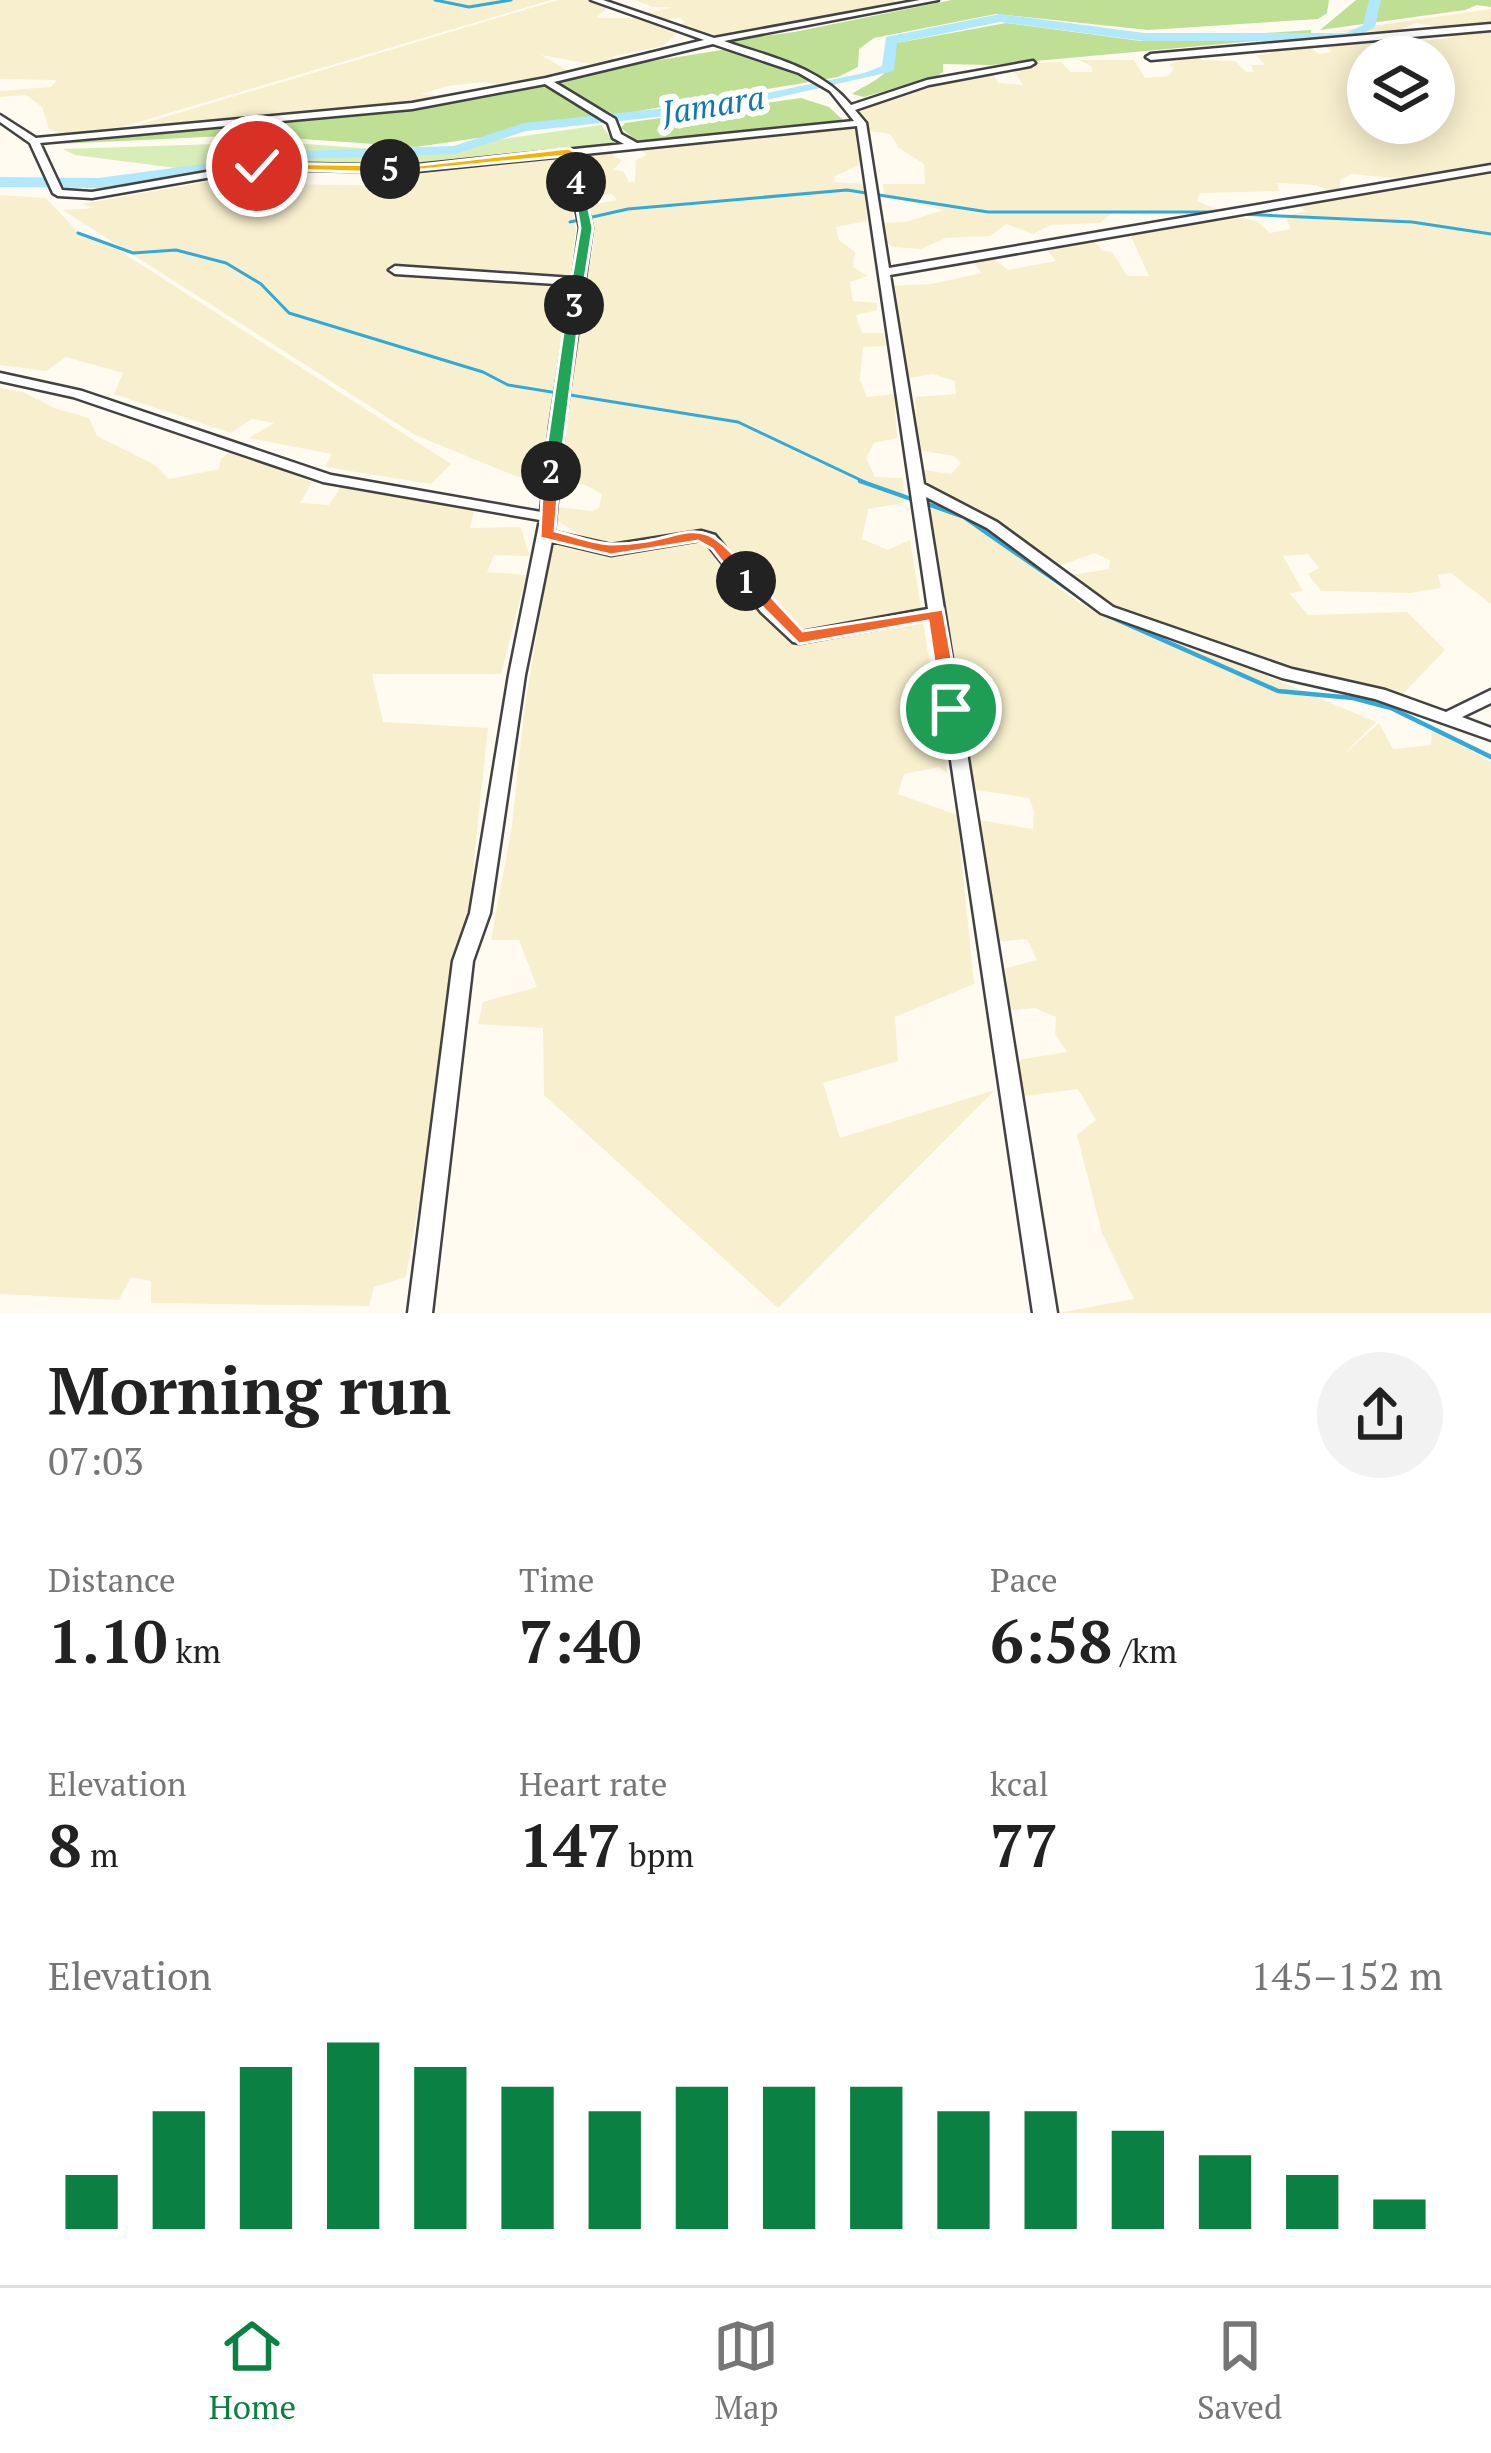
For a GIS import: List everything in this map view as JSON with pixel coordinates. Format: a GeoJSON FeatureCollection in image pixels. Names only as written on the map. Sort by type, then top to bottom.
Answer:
{"type":"FeatureCollection","features":[{"type":"Feature","properties":{"kind":"street"},"geometry":{"type":"LineString","coordinates":[[596,0],[819,80],[833,89],[861,123],[1045,1313]]}},
{"type":"Feature","properties":{"kind":"street"},"geometry":{"type":"LineString","coordinates":[[34,141],[412,106],[546,81],[710,41],[934,0]]}},
{"type":"Feature","properties":{"kind":"street"},"geometry":{"type":"LineString","coordinates":[[1151,57],[1491,27]]}},
{"type":"Feature","properties":{"kind":"street"},"geometry":{"type":"LineString","coordinates":[[850,108],[927,83],[1030,63]]}},
{"type":"Feature","properties":{"kind":"street"},"geometry":{"type":"LineString","coordinates":[[546,81],[612,121],[617,136],[634,146]]}},
{"type":"Feature","properties":{"kind":"street"},"geometry":{"type":"LineString","coordinates":[[0,118],[34,141],[58,194],[92,195],[257,166],[408,169],[861,123]]}},
{"type":"Feature","properties":{"kind":"street"},"geometry":{"type":"LineString","coordinates":[[420,1313],[464,961],[480,913],[546,526],[586,228],[569,152]]}},
{"type":"Feature","properties":{"kind":"street"},"geometry":{"type":"LineString","coordinates":[[883,273],[1491,168]]}},
{"type":"Feature","properties":{"kind":"street"},"geometry":{"type":"LineString","coordinates":[[395,270],[578,282]]}},
{"type":"Feature","properties":{"kind":"street"},"geometry":{"type":"LineString","coordinates":[[0,377],[77,394],[328,478],[546,526],[611,550],[701,535],[710,538],[767,609],[799,638],[936,613]]}},
{"type":"Feature","properties":{"kind":"street"},"geometry":{"type":"LineString","coordinates":[[916,486],[992,525],[1107,610],[1288,674],[1451,716],[1491,734]]}},
{"type":"Feature","properties":{"kind":"street"},"geometry":{"type":"LineString","coordinates":[[1451,716],[1491,696]]}},
{"type":"Feature","properties":{"kind":"shaded area"},"geometry":{"type":"Polygon","coordinates":[[[0,0],[551,0],[122,127],[62,134],[49,129],[42,107],[26,95],[0,97],[0,91],[51,87],[57,80],[0,79],[0,0]]]}},
{"type":"Feature","properties":{"kind":"shaded area"},"geometry":{"type":"Polygon","coordinates":[[[558,0],[591,0],[609,6],[596,18],[642,18],[677,34],[663,46],[613,56],[616,62],[596,65],[541,55],[569,71],[500,85],[448,86],[421,94],[442,96],[404,104],[121,130],[558,0]]]}},
{"type":"Feature","properties":{"kind":"shaded area"},"geometry":{"type":"Polygon","coordinates":[[[635,0],[893,0],[899,4],[722,37],[676,26],[685,22],[681,18],[659,20],[644,14],[673,7],[652,7],[635,0]]]}},
{"type":"Feature","properties":{"kind":"shaded area"},"geometry":{"type":"Polygon","coordinates":[[[1491,9],[1491,25],[1445,28],[1416,23],[1396,31],[1330,32],[1491,9]]]}},
{"type":"Feature","properties":{"kind":"shaded area"},"geometry":{"type":"Polygon","coordinates":[[[1491,28],[1491,163],[1394,178],[1352,174],[1340,180],[1340,189],[1331,191],[1316,185],[1277,183],[1279,191],[1200,193],[1197,201],[1218,210],[1113,212],[1100,223],[1051,225],[1033,234],[1006,224],[990,236],[946,238],[921,249],[893,247],[885,241],[881,223],[906,222],[943,210],[884,196],[883,184],[925,184],[924,164],[899,148],[890,134],[870,131],[849,110],[894,92],[991,72],[999,83],[1023,85],[1011,67],[1029,63],[1061,62],[1071,72],[1092,72],[1092,66],[1079,60],[1134,60],[1145,78],[1169,76],[1174,68],[1169,65],[1178,61],[1170,55],[1193,53],[1202,60],[1235,61],[1246,72],[1254,72],[1251,65],[1265,65],[1256,55],[1271,54],[1265,46],[1304,42],[1319,54],[1332,52],[1319,41],[1347,38],[1347,144],[1455,144],[1455,36],[1445,32],[1491,28]]]}},
{"type":"Feature","properties":{"kind":"shaded area"},"geometry":{"type":"Polygon","coordinates":[[[856,127],[860,165],[835,176],[834,182],[864,184],[867,221],[836,227],[839,240],[855,252],[853,267],[868,276],[850,282],[853,301],[877,303],[877,310],[856,315],[862,333],[884,333],[886,346],[863,347],[860,380],[867,397],[894,394],[897,438],[874,443],[866,458],[875,477],[903,478],[904,503],[868,509],[862,539],[888,550],[910,540],[947,773],[939,767],[904,774],[898,794],[957,815],[974,984],[895,1017],[898,1061],[823,1083],[840,1138],[995,1090],[778,1308],[544,1095],[543,1028],[478,1024],[483,1002],[537,987],[519,940],[491,940],[550,554],[562,532],[592,543],[549,515],[550,506],[591,511],[599,508],[602,494],[556,479],[594,240],[590,205],[617,200],[612,194],[588,197],[578,153],[612,150],[622,160],[613,170],[623,171],[629,182],[635,181],[636,160],[647,155],[636,146],[856,127]]]}},
{"type":"Feature","properties":{"kind":"shaded area"},"geometry":{"type":"Polygon","coordinates":[[[561,156],[576,229],[543,477],[518,477],[415,435],[63,210],[94,208],[81,204],[223,179],[257,186],[263,175],[290,174],[287,184],[400,186],[413,180],[413,170],[561,156]]]}},
{"type":"Feature","properties":{"kind":"shaded area"},"geometry":{"type":"Polygon","coordinates":[[[1491,170],[1491,604],[1451,573],[1438,575],[1441,588],[1411,593],[1321,591],[1308,574],[1319,568],[1308,554],[1283,556],[1303,591],[1289,593],[1308,615],[1407,612],[1445,650],[1402,695],[1299,670],[1114,606],[1072,575],[1109,569],[1110,560],[1094,553],[1059,566],[1003,526],[924,485],[923,470],[951,474],[961,463],[954,456],[918,450],[915,397],[956,394],[955,381],[933,374],[904,379],[891,286],[931,284],[982,273],[971,260],[992,257],[1008,270],[1056,261],[1045,247],[1093,240],[1103,251],[1112,252],[1127,276],[1149,276],[1129,232],[1226,215],[1257,221],[1270,233],[1291,229],[1285,216],[1306,211],[1297,205],[1491,170]]]}},
{"type":"Feature","properties":{"kind":"shaded area"},"geometry":{"type":"Polygon","coordinates":[[[0,195],[46,198],[77,231],[120,251],[451,464],[431,484],[325,467],[332,454],[249,438],[274,423],[252,419],[231,433],[114,394],[123,373],[66,357],[46,371],[0,365],[0,195]]]}},
{"type":"Feature","properties":{"kind":"shaded area"},"geometry":{"type":"Polygon","coordinates":[[[0,388],[89,418],[97,436],[155,465],[169,479],[219,469],[221,459],[233,449],[312,482],[300,503],[329,505],[342,485],[475,507],[470,528],[520,527],[530,556],[494,555],[487,572],[526,575],[501,674],[372,674],[383,722],[488,728],[468,916],[406,1277],[374,1287],[369,1306],[151,1303],[151,1281],[131,1277],[119,1300],[0,1294],[0,388]]]}},
{"type":"Feature","properties":{"kind":"shaded area"},"geometry":{"type":"Polygon","coordinates":[[[922,494],[996,540],[1082,605],[1153,637],[1215,654],[1376,722],[1341,757],[1379,723],[1393,749],[1431,745],[1432,730],[1491,762],[1491,1313],[1058,1313],[1134,1299],[1102,1233],[1077,1135],[1096,1120],[1078,1089],[1017,1097],[1012,1061],[1067,1052],[1055,1034],[1056,1017],[1035,1008],[1007,1011],[1006,968],[1037,960],[1027,939],[995,942],[979,820],[1033,829],[1034,811],[1029,798],[976,790],[952,676],[933,524],[922,494]]]}},
{"type":"Feature","properties":{"kind":"green space"},"geometry":{"type":"Polygon","coordinates":[[[952,0],[1329,0],[1327,13],[1318,19],[1148,30],[996,14],[874,38],[859,49],[858,67],[838,77],[615,115],[555,83],[603,69],[728,49],[726,41],[952,0]]]}},
{"type":"Feature","properties":{"kind":"green space"},"geometry":{"type":"Polygon","coordinates":[[[1356,0],[1491,0],[1491,7],[1477,5],[1320,30],[1356,0]]]}},
{"type":"Feature","properties":{"kind":"green space"},"geometry":{"type":"Polygon","coordinates":[[[1006,23],[1141,41],[1311,30],[1311,36],[991,65],[943,64],[937,76],[864,97],[852,94],[887,70],[891,44],[1006,23]]]}},
{"type":"Feature","properties":{"kind":"green space"},"geometry":{"type":"Polygon","coordinates":[[[546,84],[601,120],[416,147],[247,135],[59,144],[340,115],[546,84]]]}},
{"type":"Feature","properties":{"kind":"green space"},"geometry":{"type":"Polygon","coordinates":[[[801,98],[829,107],[844,121],[639,143],[621,128],[625,123],[801,98]]]}},
{"type":"Feature","properties":{"kind":"green space"},"geometry":{"type":"Polygon","coordinates":[[[601,125],[617,145],[398,165],[176,168],[75,155],[63,149],[280,142],[412,152],[601,125]]]}},
{"type":"Feature","properties":{"kind":"waterway"},"geometry":{"type":"LineString","coordinates":[[435,0],[469,7],[511,0]]}},
{"type":"Feature","properties":{"kind":"waterway","name":"Jamara"},"geometry":{"type":"LineString","coordinates":[[0,182],[98,183],[300,155],[455,150],[524,127],[723,106],[867,76],[889,68],[891,40],[1000,18],[1144,37],[1348,37],[1369,27],[1375,0]]}},
{"type":"Feature","properties":{"kind":"waterway"},"geometry":{"type":"LineString","coordinates":[[570,222],[628,209],[847,190],[988,212],[1217,212]]}},
{"type":"Feature","properties":{"kind":"waterway"},"geometry":{"type":"LineString","coordinates":[[1240,214],[1412,222],[1491,234]]}},
{"type":"Feature","properties":{"kind":"waterway"},"geometry":{"type":"LineString","coordinates":[[78,233],[133,253],[176,250],[226,263],[261,284],[289,313],[483,372],[508,385],[738,422],[869,484]]}},
{"type":"Feature","properties":{"kind":"waterway"},"geometry":{"type":"LineString","coordinates":[[860,481],[914,500]]}},
{"type":"Feature","properties":{"kind":"waterway"},"geometry":{"type":"LineString","coordinates":[[925,503],[964,517],[1078,596]]}},
{"type":"Feature","properties":{"kind":"waterway"},"geometry":{"type":"LineString","coordinates":[[1102,613],[1278,691],[1353,698],[1391,708],[1491,757]]}},
{"type":"Feature","properties":{"kind":"route"},"geometry":{"type":"LineString","coordinates":[[257,166],[408,169],[569,152],[586,228],[556,427],[546,535],[611,550],[701,535],[710,538],[767,609],[799,638],[936,613],[951,709]]}}]}
